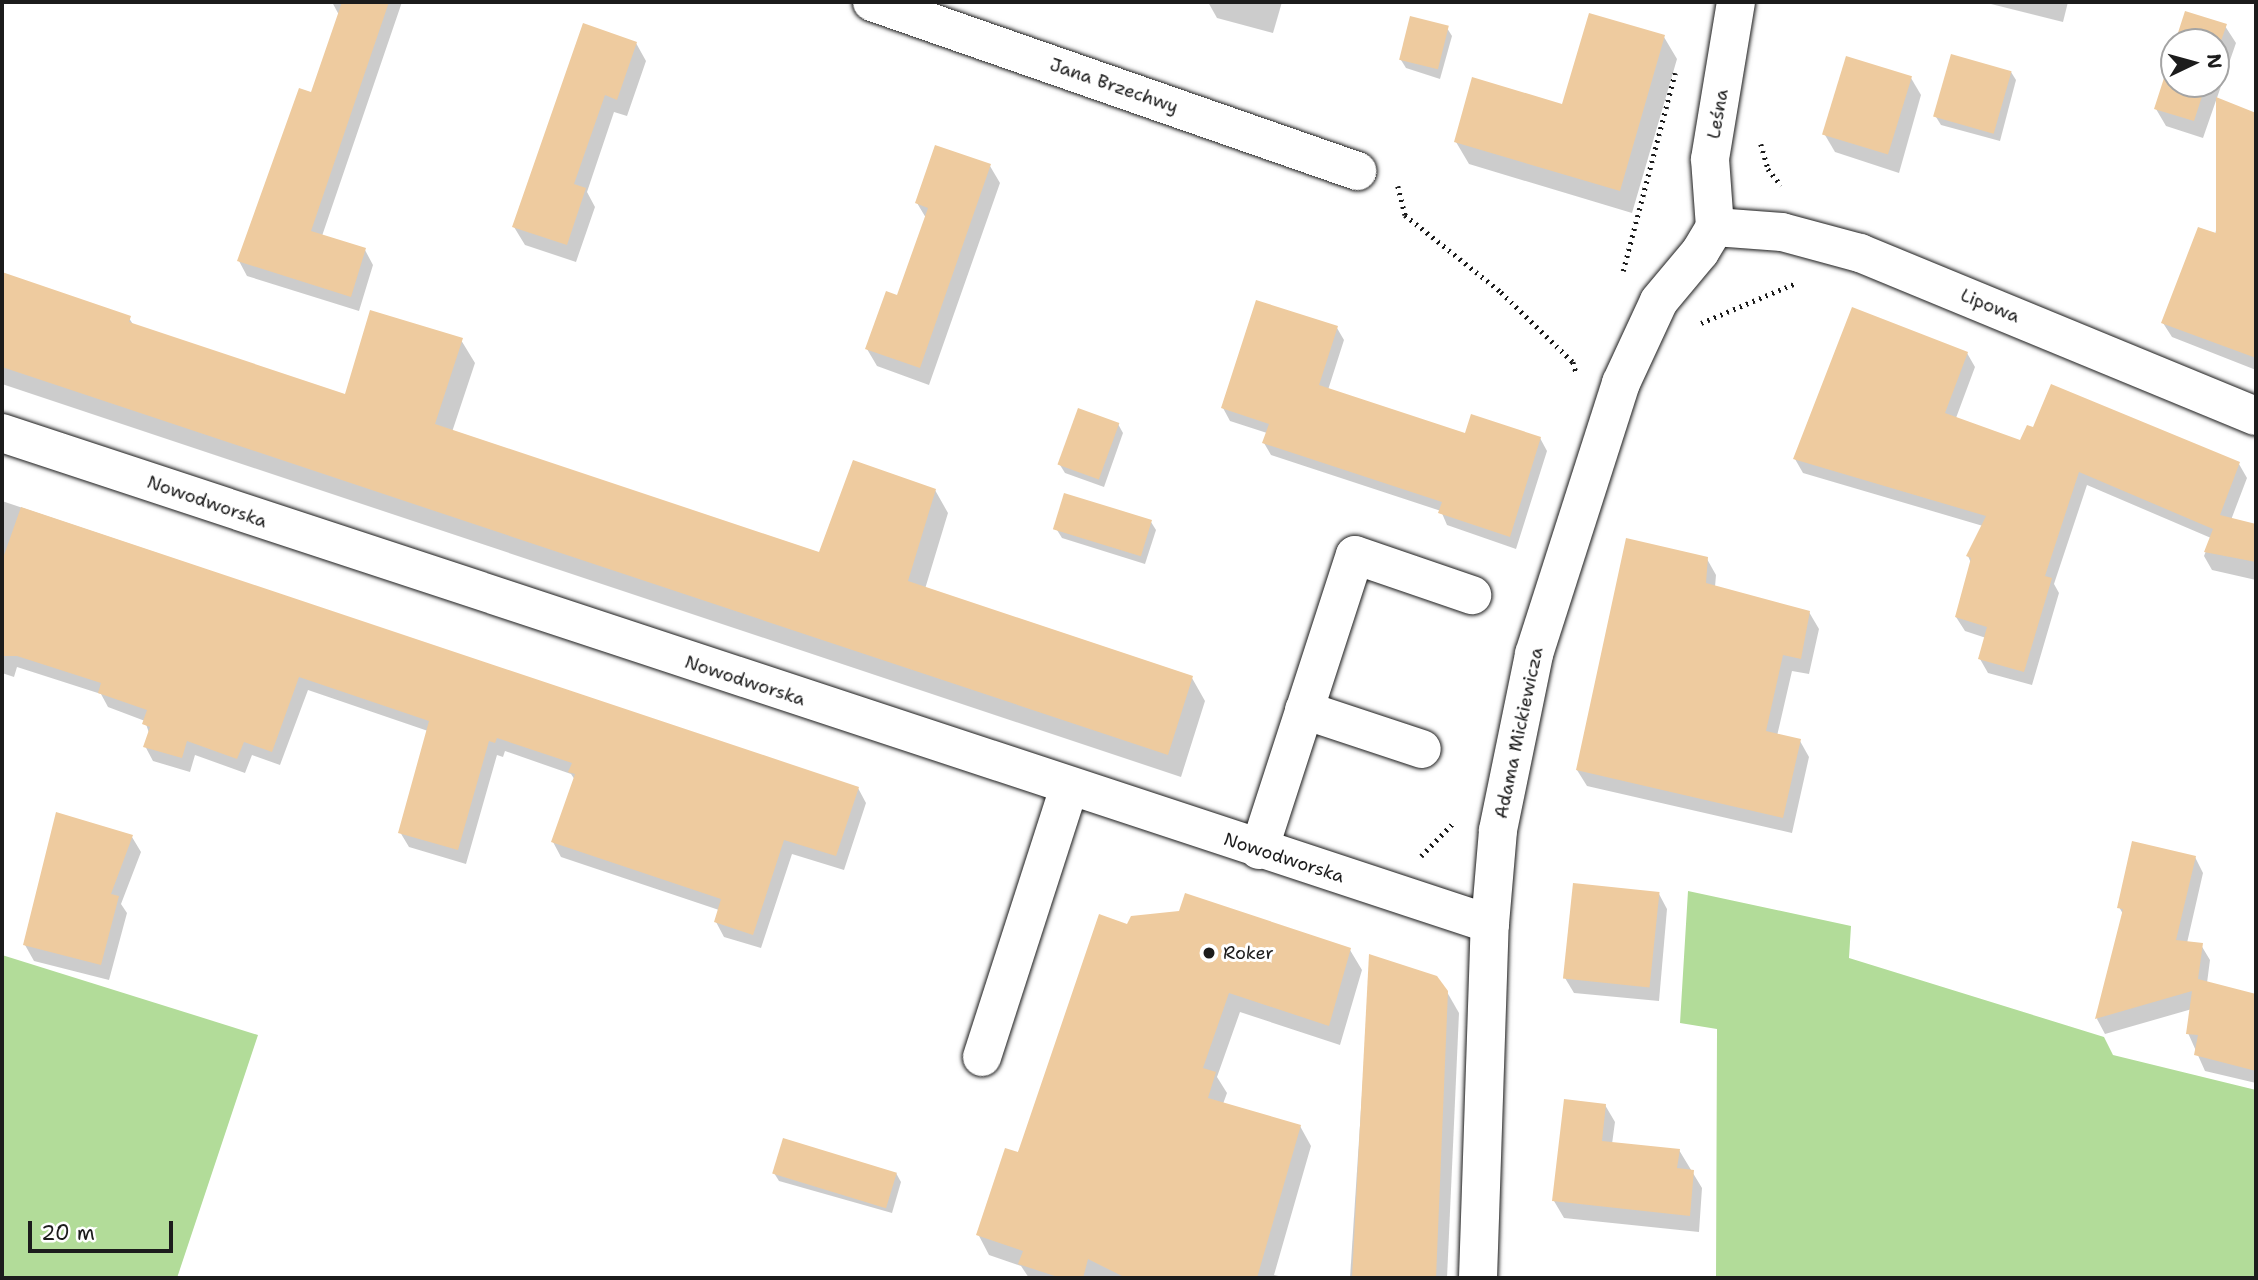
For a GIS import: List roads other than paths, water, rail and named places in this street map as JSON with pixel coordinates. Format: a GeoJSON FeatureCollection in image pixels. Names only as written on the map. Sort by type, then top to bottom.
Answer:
{"type":"FeatureCollection","features":[{"type":"Feature","properties":{"kind":"street","name":"Jana Brzechwy"},"geometry":{"type":"LineString","coordinates":[[872,2],[1357,171]]}},
{"type":"Feature","properties":{"kind":"street","name":"Leśna"},"geometry":{"type":"LineString","coordinates":[[1715,227],[1710,159],[1736,2]]}},
{"type":"Feature","properties":{"kind":"street","name":"Lipowa"},"geometry":{"type":"LineString","coordinates":[[1715,227],[1782,232],[1860,253],[2256,416]]}},
{"type":"Feature","properties":{"kind":"street","name":"Adama Mickiewicza"},"geometry":{"type":"LineString","coordinates":[[1478,1278],[1490,924],[1501,818],[1534,654],[1621,383],[1659,301],[1715,227]]}},
{"type":"Feature","properties":{"kind":"street","name":"Nowodworska"},"geometry":{"type":"LineString","coordinates":[[2,433],[1069,788],[1490,924]]}},
{"type":"Feature","properties":{"kind":"street"},"geometry":{"type":"LineString","coordinates":[[1259,850],[1355,555],[1472,596]]}},
{"type":"Feature","properties":{"kind":"street"},"geometry":{"type":"LineString","coordinates":[[1304,710],[1422,749]]}},
{"type":"Feature","properties":{"kind":"street"},"geometry":{"type":"LineString","coordinates":[[982,1057],[1069,788]]}},
{"type":"Feature","properties":{"kind":"place","name":"Roker"},"geometry":{"type":"Point","coordinates":[1209,953]}}]}
